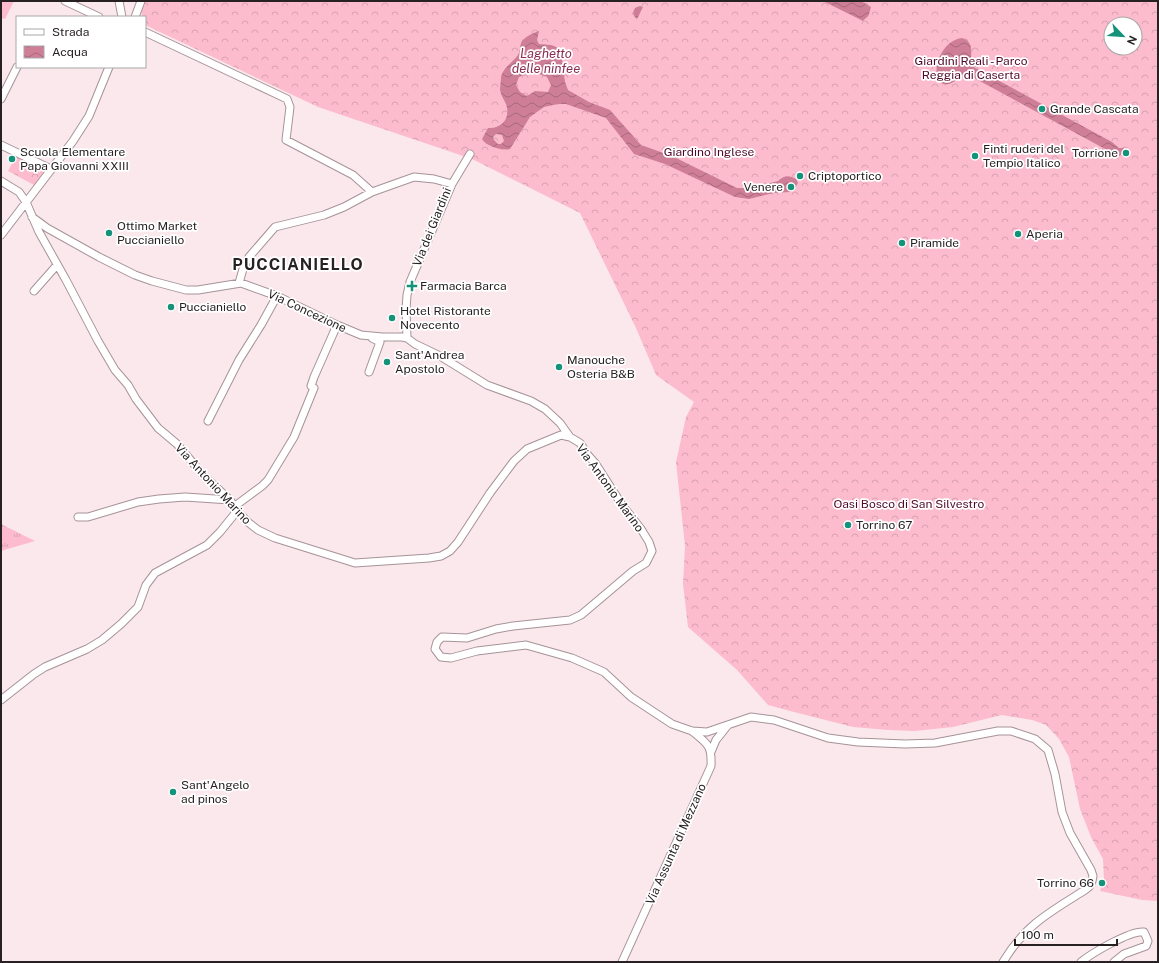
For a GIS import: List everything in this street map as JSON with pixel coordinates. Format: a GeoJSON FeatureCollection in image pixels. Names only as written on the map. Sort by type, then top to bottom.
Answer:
{"type":"FeatureCollection","features":[{"type":"Feature","properties":{"kind":"street"},"geometry":{"type":"LineString","coordinates":[[65,1],[97,16]]}},
{"type":"Feature","properties":{"kind":"street"},"geometry":{"type":"LineString","coordinates":[[119,1],[122,16]]}},
{"type":"Feature","properties":{"kind":"street"},"geometry":{"type":"LineString","coordinates":[[134,16],[141,1]]}},
{"type":"Feature","properties":{"kind":"street"},"geometry":{"type":"LineString","coordinates":[[146,32],[287,99],[290,107],[286,140],[353,175],[372,192]]}},
{"type":"Feature","properties":{"kind":"street"},"geometry":{"type":"LineString","coordinates":[[1,99],[16,68]]}},
{"type":"Feature","properties":{"kind":"street"},"geometry":{"type":"LineString","coordinates":[[1,235],[90,116],[109,68]]}},
{"type":"Feature","properties":{"kind":"street"},"geometry":{"type":"LineString","coordinates":[[1,145],[51,169]]}},
{"type":"Feature","properties":{"kind":"street"},"geometry":{"type":"LineString","coordinates":[[452,184],[470,154]]}},
{"type":"Feature","properties":{"kind":"street","name":"Via dei Giardini"},"geometry":{"type":"LineString","coordinates":[[239,283],[243,269],[250,257],[274,226],[324,215],[344,207],[372,192],[414,177],[434,179],[452,184],[410,282],[406,310],[407,338]]}},
{"type":"Feature","properties":{"kind":"street"},"geometry":{"type":"LineString","coordinates":[[1,181],[19,192],[26,202]]}},
{"type":"Feature","properties":{"kind":"street","name":"Via Antonio Marino"},"geometry":{"type":"LineString","coordinates":[[26,202],[56,265],[66,280],[115,370],[128,385],[147,414],[158,428],[177,444],[203,475],[230,500],[258,530],[275,538],[355,563],[441,556],[450,551],[458,542],[490,493],[514,461],[527,449],[561,435],[570,437],[580,442],[587,454],[595,462],[622,505],[641,529],[649,542],[652,551],[646,563],[633,571],[581,615],[570,620],[496,629],[467,638],[442,638],[437,642],[436,649],[441,657],[451,658],[477,651],[526,645],[572,658],[604,672],[637,700],[672,724],[692,731],[707,732],[751,717],[774,720],[828,738],[880,743],[935,743],[998,731],[1011,731],[1035,738],[1048,750],[1055,774],[1062,812],[1070,833],[1089,864],[1093,876],[1088,888],[1042,917],[1020,937],[1003,962]]}},
{"type":"Feature","properties":{"kind":"street","name":"Via Concezione"},"geometry":{"type":"LineString","coordinates":[[32,217],[47,228],[99,257],[135,275],[152,281],[186,290],[198,290],[239,283],[277,296],[337,326],[361,335],[368,337],[392,336],[407,338],[415,344],[440,356],[488,384],[531,401],[544,409],[560,423],[570,437]]}},
{"type":"Feature","properties":{"kind":"street"},"geometry":{"type":"LineString","coordinates":[[34,291],[56,265]]}},
{"type":"Feature","properties":{"kind":"street"},"geometry":{"type":"LineString","coordinates":[[208,421],[239,360],[266,318],[277,296]]}},
{"type":"Feature","properties":{"kind":"street"},"geometry":{"type":"LineString","coordinates":[[1,700],[39,670],[87,649],[102,640],[138,607],[146,585],[155,573],[207,545],[220,532],[236,508],[268,480],[294,437],[314,388],[311,386],[314,377],[337,326]]}},
{"type":"Feature","properties":{"kind":"street"},"geometry":{"type":"LineString","coordinates":[[368,337],[380,342],[369,372]]}},
{"type":"Feature","properties":{"kind":"street"},"geometry":{"type":"LineString","coordinates":[[78,517],[88,517],[138,502],[185,496],[230,500]]}},
{"type":"Feature","properties":{"kind":"street","name":"Via Assunta di Mezzano"},"geometry":{"type":"LineString","coordinates":[[622,962],[711,766],[711,752],[716,740],[723,729],[730,723]]}},
{"type":"Feature","properties":{"kind":"street"},"geometry":{"type":"LineString","coordinates":[[692,731],[704,740],[711,752]]}},
{"type":"Feature","properties":{"kind":"street"},"geometry":{"type":"LineString","coordinates":[[1081,962],[1124,937],[1139,931],[1144,932],[1148,941],[1146,946],[1124,954],[1114,962]]}},
{"type":"Feature","properties":{"kind":"green space"},"geometry":{"type":"Polygon","coordinates":[[[1,1],[14,1],[5,19],[1,18],[1,1]]]}},
{"type":"Feature","properties":{"kind":"green space"},"geometry":{"type":"Polygon","coordinates":[[[143,1],[1158,1],[1158,901],[1142,900],[1100,891],[1104,880],[1103,859],[1091,837],[1080,809],[1069,757],[1059,739],[1046,725],[1032,720],[1002,715],[953,727],[915,731],[888,730],[853,727],[768,705],[737,670],[688,627],[683,584],[685,546],[676,462],[686,417],[694,402],[656,375],[636,328],[580,213],[472,159],[318,107],[146,25],[146,16],[142,16],[141,9],[143,1]]]}},
{"type":"Feature","properties":{"kind":"green space","name":"Scuola Elementare Papa Giovanni XXIII"},"geometry":{"type":"Polygon","coordinates":[[[16,156],[45,170],[34,185],[8,171],[16,156]]]}},
{"type":"Feature","properties":{"kind":"green space"},"geometry":{"type":"Polygon","coordinates":[[[1,524],[35,541],[1,551],[1,524]]]}},
{"type":"Feature","properties":{"kind":"water"},"geometry":{"type":"Polygon","coordinates":[[[823,1],[861,1],[871,7],[868,16],[863,21],[823,1]]]}},
{"type":"Feature","properties":{"kind":"water"},"geometry":{"type":"Polygon","coordinates":[[[640,6],[643,7],[637,19],[634,16],[633,11],[635,8],[640,6]]]}},
{"type":"Feature","properties":{"kind":"water","name":"Laghetto delle ninfee"},"geometry":{"type":"Polygon","coordinates":[[[539,31],[537,40],[539,44],[551,45],[558,48],[561,52],[565,82],[568,90],[589,102],[610,110],[641,145],[672,156],[737,188],[751,188],[778,181],[789,176],[796,179],[798,183],[794,190],[749,199],[735,197],[665,164],[634,154],[606,118],[566,104],[544,107],[530,117],[510,149],[499,149],[487,144],[482,139],[488,128],[501,125],[507,114],[506,104],[500,90],[502,74],[518,55],[522,41],[539,31]],[[534,72],[519,77],[516,85],[520,92],[527,96],[535,91],[548,92],[551,85],[547,77],[534,72]],[[496,134],[493,137],[494,140],[498,144],[501,144],[504,141],[502,135],[496,134]]]}},
{"type":"Feature","properties":{"kind":"water"},"geometry":{"type":"Polygon","coordinates":[[[962,38],[969,42],[971,46],[970,65],[1112,142],[1119,148],[1124,148],[1120,156],[1117,153],[1107,150],[965,73],[952,83],[943,84],[938,80],[936,71],[938,61],[943,50],[951,42],[962,38]]]}},
{"type":"Feature","properties":{"kind":"place","name":"Grande Cascata"},"geometry":{"type":"Point","coordinates":[1042,109]}},
{"type":"Feature","properties":{"kind":"place","name":"Torrione"},"geometry":{"type":"Point","coordinates":[1126,153]}},
{"type":"Feature","properties":{"kind":"place","name":"Finti ruderi del Tempio Italico"},"geometry":{"type":"Point","coordinates":[975,156]}},
{"type":"Feature","properties":{"kind":"place","name":"Scuola Elementare Papa Giovanni XXIII"},"geometry":{"type":"Point","coordinates":[12,159]}},
{"type":"Feature","properties":{"kind":"place","name":"Criptoportico"},"geometry":{"type":"Point","coordinates":[800,176]}},
{"type":"Feature","properties":{"kind":"place","name":"Venere"},"geometry":{"type":"Point","coordinates":[791,187]}},
{"type":"Feature","properties":{"kind":"place","name":"Ottimo Market Puccianiello"},"geometry":{"type":"Point","coordinates":[109,233]}},
{"type":"Feature","properties":{"kind":"place","name":"Aperia"},"geometry":{"type":"Point","coordinates":[1018,234]}},
{"type":"Feature","properties":{"kind":"place","name":"Piramide"},"geometry":{"type":"Point","coordinates":[902,243]}},
{"type":"Feature","properties":{"kind":"place","name":"Farmacia Barca"},"geometry":{"type":"Point","coordinates":[412,286]}},
{"type":"Feature","properties":{"kind":"place","name":"Puccianiello"},"geometry":{"type":"Point","coordinates":[171,307]}},
{"type":"Feature","properties":{"kind":"place","name":"Hotel Ristorante Novecento"},"geometry":{"type":"Point","coordinates":[392,318]}},
{"type":"Feature","properties":{"kind":"place","name":"Sant'Andrea Apostolo"},"geometry":{"type":"Point","coordinates":[387,362]}},
{"type":"Feature","properties":{"kind":"place","name":"Manouche Osteria B&B"},"geometry":{"type":"Point","coordinates":[559,367]}},
{"type":"Feature","properties":{"kind":"place","name":"Torrino 67"},"geometry":{"type":"Point","coordinates":[848,525]}},
{"type":"Feature","properties":{"kind":"place","name":"Sant'Angelo ad pinos"},"geometry":{"type":"Point","coordinates":[173,792]}},
{"type":"Feature","properties":{"kind":"place","name":"Torrino 66"},"geometry":{"type":"Point","coordinates":[1102,883]}},
{"type":"Feature","properties":{"kind":"district","name":"PUCCIANIELLO"},"geometry":{"type":"Point","coordinates":[298,264]}},
{"type":"Feature","properties":{"kind":"park label","name":"Giardini Reali - Parco Reggia di Caserta"},"geometry":{"type":"Point","coordinates":[971,68]}},
{"type":"Feature","properties":{"kind":"park label","name":"Giardino Inglese"},"geometry":{"type":"Point","coordinates":[709,152]}},
{"type":"Feature","properties":{"kind":"park label","name":"Oasi Bosco di San Silvestro"},"geometry":{"type":"Point","coordinates":[909,504]}}]}
